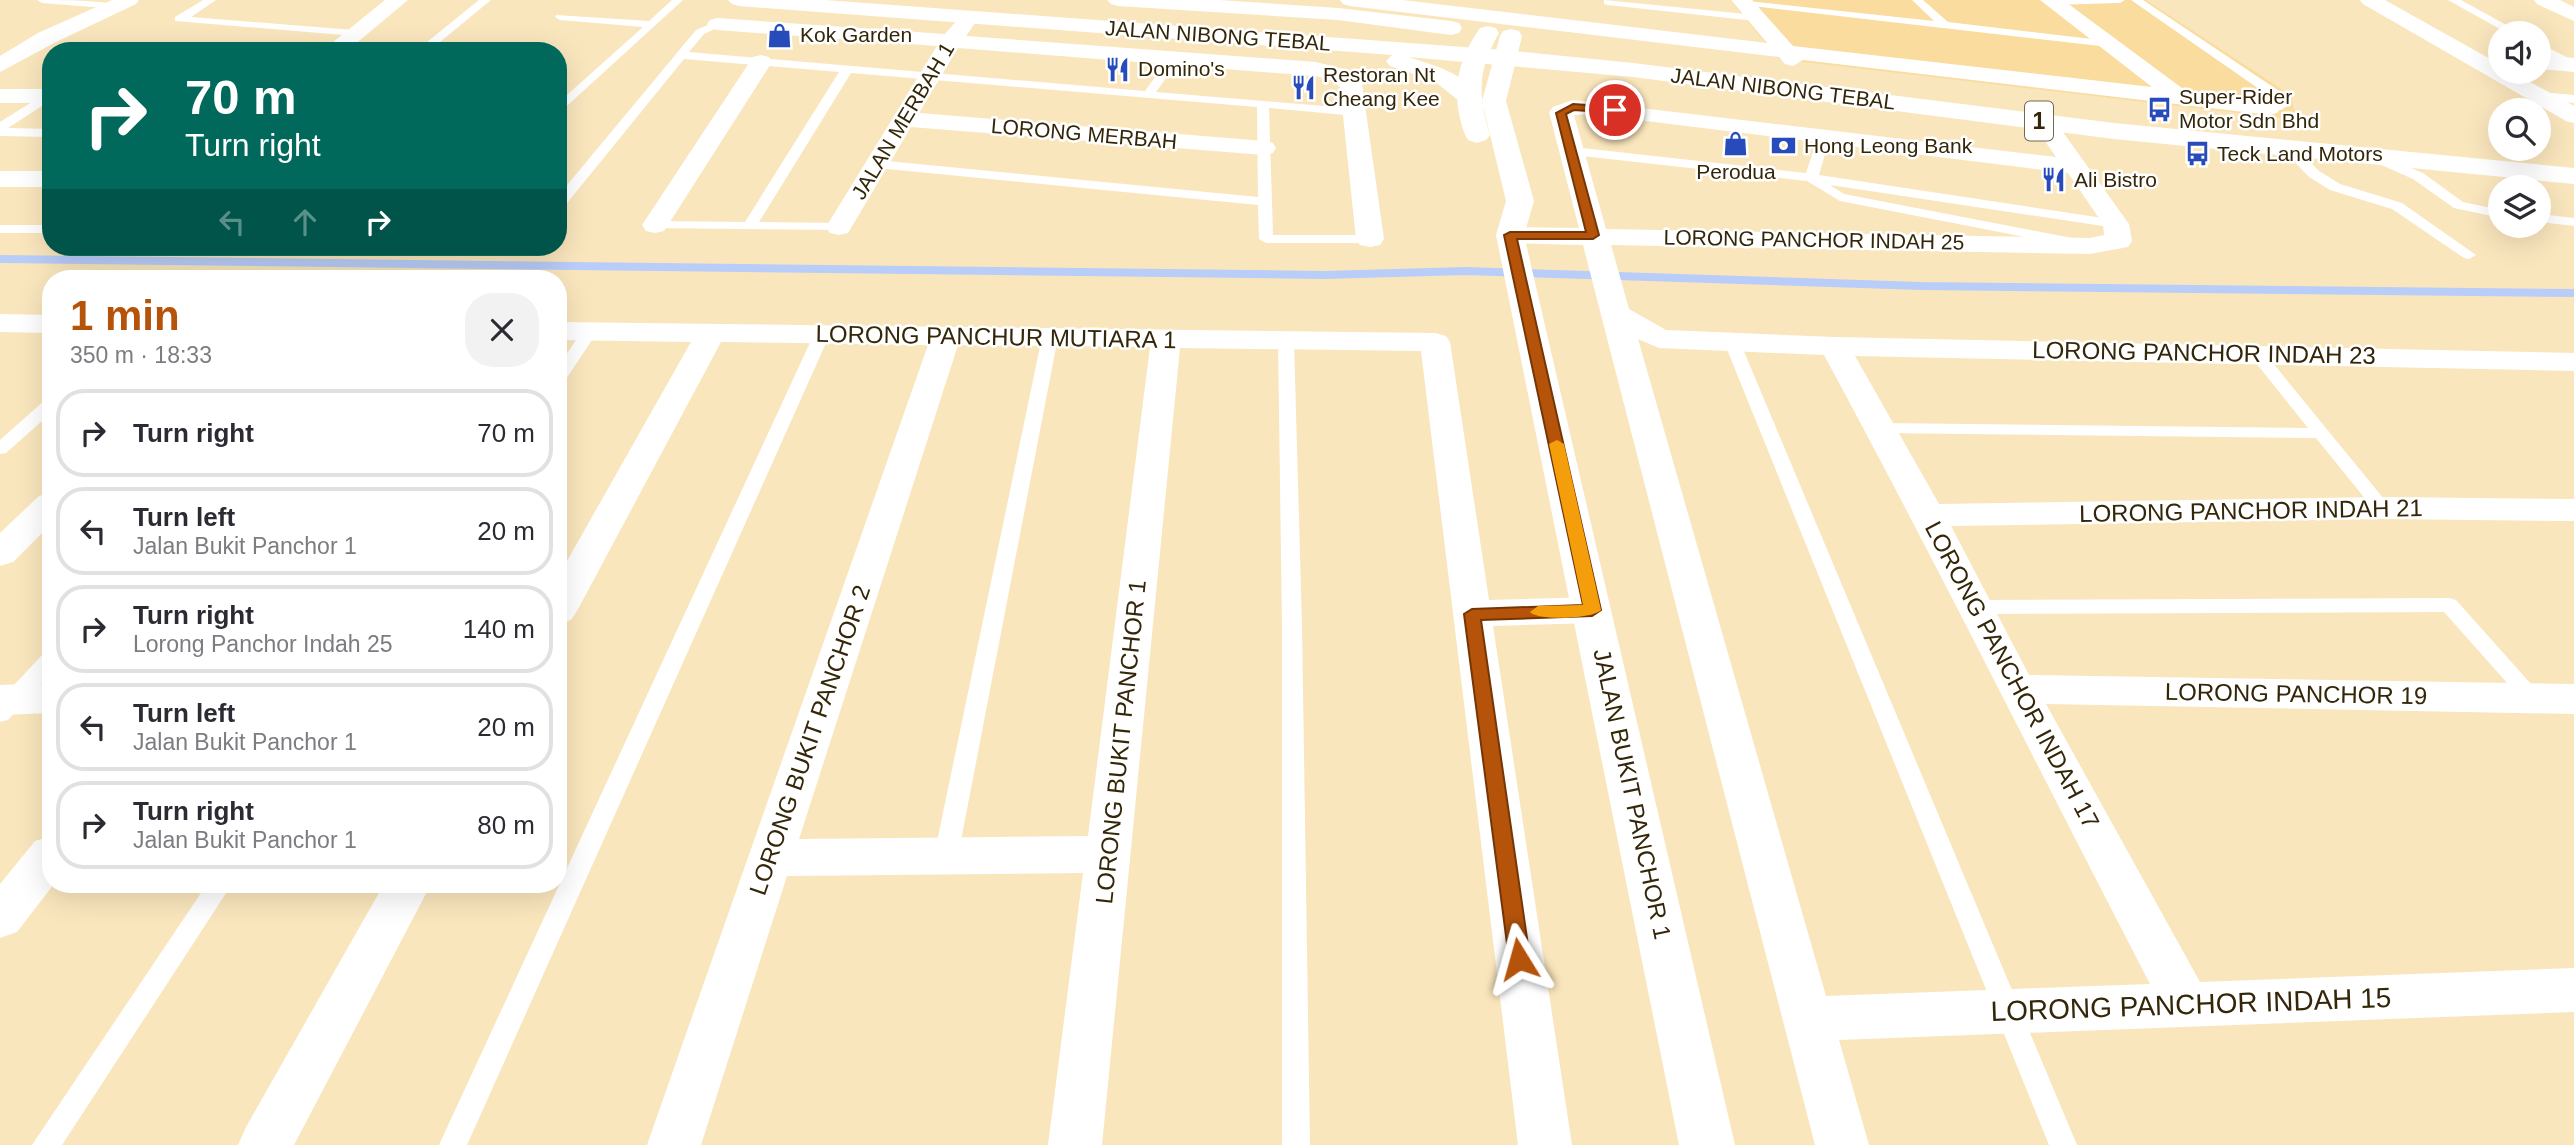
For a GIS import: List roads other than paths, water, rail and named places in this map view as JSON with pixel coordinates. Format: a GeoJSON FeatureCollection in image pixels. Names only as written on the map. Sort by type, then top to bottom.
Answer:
{"type":"FeatureCollection","features":[{"type":"Feature","properties":{"kind":"main road","name":"JALAN NIBONG TEBAL"},"geometry":{"type":"LineString","coordinates":[[738,0],[1474,55],[1502,36],[1633,70],[2045,122],[2574,176]]}},
{"type":"Feature","properties":{"kind":"main road","name":"JALAN NIBONG TEBAL"},"geometry":{"type":"LineString","coordinates":[[1118,0],[1344,7],[1502,36],[2101,113],[2574,159]]}},
{"type":"Feature","properties":{"kind":"main road"},"geometry":{"type":"LineString","coordinates":[[1328,44],[1357,41],[1366,30],[1344,7]]}},
{"type":"Feature","properties":{"kind":"main road","name":"JALAN BUKIT PANCHOR 1"},"geometry":{"type":"LineString","coordinates":[[1502,36],[1494,101],[1520,201],[1510,235],[1707,1145]]}},
{"type":"Feature","properties":{"kind":"main road"},"geometry":{"type":"LineString","coordinates":[[1328,44],[1428,69],[1442,76],[1466,95]]}},
{"type":"Feature","properties":{"kind":"main road"},"geometry":{"type":"LineString","coordinates":[[1474,55],[1466,95],[1481,153]]}},
{"type":"Feature","properties":{"kind":"main road"},"geometry":{"type":"LineString","coordinates":[[1497,82],[1514,74],[1542,71],[1633,70]]}},
{"type":"Feature","properties":{"kind":"main road"},"geometry":{"type":"LineString","coordinates":[[1493,202],[1510,235]]}},
{"type":"Feature","properties":{"kind":"street"},"geometry":{"type":"LineString","coordinates":[[344,42],[398,0]]}},
{"type":"Feature","properties":{"kind":"street"},"geometry":{"type":"LineString","coordinates":[[2370,0],[2574,116]]}},
{"type":"Feature","properties":{"kind":"street"},"geometry":{"type":"LineString","coordinates":[[2544,0],[2574,15]]}},
{"type":"Feature","properties":{"kind":"street"},"geometry":{"type":"LineString","coordinates":[[2051,1],[2180,97]]}},
{"type":"Feature","properties":{"kind":"street"},"geometry":{"type":"LineString","coordinates":[[0,65],[46,38],[123,3]]}},
{"type":"Feature","properties":{"kind":"street"},"geometry":{"type":"LineString","coordinates":[[1746,7],[1805,73]]}},
{"type":"Feature","properties":{"kind":"street","name":"JALAN MERBAH 1"},"geometry":{"type":"LineString","coordinates":[[839,227],[952,40],[970,17]]}},
{"type":"Feature","properties":{"kind":"street"},"geometry":{"type":"LineString","coordinates":[[717,24],[1175,57],[1316,69],[1339,75],[1351,84],[1370,239]]}},
{"type":"Feature","properties":{"kind":"street"},"geometry":{"type":"LineString","coordinates":[[11,36],[46,38]]}},
{"type":"Feature","properties":{"kind":"street"},"geometry":{"type":"LineString","coordinates":[[1502,36],[1787,52],[2269,108]]}},
{"type":"Feature","properties":{"kind":"street"},"geometry":{"type":"LineString","coordinates":[[2469,56],[2488,58]]}},
{"type":"Feature","properties":{"kind":"street"},"geometry":{"type":"LineString","coordinates":[[655,225],[761,62]]}},
{"type":"Feature","properties":{"kind":"street"},"geometry":{"type":"LineString","coordinates":[[2551,63],[2574,65]]}},
{"type":"Feature","properties":{"kind":"street"},"geometry":{"type":"LineString","coordinates":[[0,96],[42,96]]}},
{"type":"Feature","properties":{"kind":"street","name":"JALAN NIBONG TEBAL"},"geometry":{"type":"LineString","coordinates":[[1573,151],[1561,113],[1573,107],[1589,107],[2077,167]]}},
{"type":"Feature","properties":{"kind":"street","name":"LORONG MERBAH"},"geometry":{"type":"LineString","coordinates":[[904,120],[1264,148]]}},
{"type":"Feature","properties":{"kind":"street"},"geometry":{"type":"LineString","coordinates":[[2045,122],[2077,167],[2117,233]]}},
{"type":"Feature","properties":{"kind":"street"},"geometry":{"type":"LineString","coordinates":[[1573,151],[1595,242],[1842,1145]]}},
{"type":"Feature","properties":{"kind":"street"},"geometry":{"type":"LineString","coordinates":[[0,179],[42,179]]}},
{"type":"Feature","properties":{"kind":"street","name":"LORONG PANCHOR INDAH 25"},"geometry":{"type":"LineString","coordinates":[[1510,235],[1595,242],[2090,246],[2117,233]]}},
{"type":"Feature","properties":{"kind":"street","name":"LORONG PANCHOR INDAH 23"},"geometry":{"type":"LineString","coordinates":[[1614,312],[1659,339],[1834,346],[2574,362]]}},
{"type":"Feature","properties":{"kind":"street"},"geometry":{"type":"LineString","coordinates":[[4,326],[42,324]]}},
{"type":"Feature","properties":{"kind":"street","name":"LORONG PANCHUR MUTIARA 1"},"geometry":{"type":"LineString","coordinates":[[567,331],[1435,342],[1472,614]]}},
{"type":"Feature","properties":{"kind":"street"},"geometry":{"type":"LineString","coordinates":[[567,595],[711,333]]}},
{"type":"Feature","properties":{"kind":"street","name":"LORONG BUKIT PANCHOR 2"},"geometry":{"type":"LineString","coordinates":[[674,1145],[946,336]]}},
{"type":"Feature","properties":{"kind":"street","name":"LORONG BUKIT PANCHOR 1"},"geometry":{"type":"LineString","coordinates":[[1075,1145],[1166,339]]}},
{"type":"Feature","properties":{"kind":"street","name":"LORONG PANCHOR INDAH 17"},"geometry":{"type":"LineString","coordinates":[[1834,346],[1928,515],[2017,689],[2187,1005]]}},
{"type":"Feature","properties":{"kind":"street","name":"LORONG PANCHOR INDAH 21"},"geometry":{"type":"LineString","coordinates":[[1928,515],[2382,508],[2574,510]]}},
{"type":"Feature","properties":{"kind":"street"},"geometry":{"type":"LineString","coordinates":[[0,554],[42,513]]}},
{"type":"Feature","properties":{"kind":"street"},"geometry":{"type":"LineString","coordinates":[[1545,1145],[1472,614],[1592,610]]}},
{"type":"Feature","properties":{"kind":"street","name":"LORONG PANCHOR 19"},"geometry":{"type":"LineString","coordinates":[[2017,689],[2574,699]]}},
{"type":"Feature","properties":{"kind":"street"},"geometry":{"type":"LineString","coordinates":[[770,858],[1109,854]]}},
{"type":"Feature","properties":{"kind":"street"},"geometry":{"type":"LineString","coordinates":[[0,918],[42,865]]}},
{"type":"Feature","properties":{"kind":"street"},"geometry":{"type":"LineString","coordinates":[[265,1145],[403,893]]}},
{"type":"Feature","properties":{"kind":"street","name":"LORONG PANCHOR INDAH 15"},"geometry":{"type":"LineString","coordinates":[[1807,1019],[2574,990]]}},
{"type":"Feature","properties":{"kind":"lane"},"geometry":{"type":"LineString","coordinates":[[42,0],[123,3]]}},
{"type":"Feature","properties":{"kind":"lane"},"geometry":{"type":"LineString","coordinates":[[211,0],[179,19],[355,33]]}},
{"type":"Feature","properties":{"kind":"lane"},"geometry":{"type":"LineString","coordinates":[[433,42],[486,0]]}},
{"type":"Feature","properties":{"kind":"lane"},"geometry":{"type":"LineString","coordinates":[[567,102],[678,0]]}},
{"type":"Feature","properties":{"kind":"lane"},"geometry":{"type":"LineString","coordinates":[[1917,0],[1946,26]]}},
{"type":"Feature","properties":{"kind":"lane"},"geometry":{"type":"LineString","coordinates":[[2051,1],[2120,0]]}},
{"type":"Feature","properties":{"kind":"lane"},"geometry":{"type":"LineString","coordinates":[[2136,0],[2278,96],[2281,106],[2269,108]]}},
{"type":"Feature","properties":{"kind":"lane"},"geometry":{"type":"LineString","coordinates":[[2454,0],[2493,21]]}},
{"type":"Feature","properties":{"kind":"lane"},"geometry":{"type":"LineString","coordinates":[[1608,2],[1746,7],[2109,44]]}},
{"type":"Feature","properties":{"kind":"lane"},"geometry":{"type":"LineString","coordinates":[[560,17],[652,24]]}},
{"type":"Feature","properties":{"kind":"lane"},"geometry":{"type":"LineString","coordinates":[[567,194],[700,32],[717,24]]}},
{"type":"Feature","properties":{"kind":"lane"},"geometry":{"type":"LineString","coordinates":[[2551,53],[2574,65]]}},
{"type":"Feature","properties":{"kind":"lane"},"geometry":{"type":"LineString","coordinates":[[682,55],[1356,112]]}},
{"type":"Feature","properties":{"kind":"lane"},"geometry":{"type":"LineString","coordinates":[[1148,95],[1175,57]]}},
{"type":"Feature","properties":{"kind":"lane"},"geometry":{"type":"LineString","coordinates":[[749,226],[847,69]]}},
{"type":"Feature","properties":{"kind":"lane"},"geometry":{"type":"LineString","coordinates":[[2539,96],[2574,99]]}},
{"type":"Feature","properties":{"kind":"lane"},"geometry":{"type":"LineString","coordinates":[[0,130],[42,101]]}},
{"type":"Feature","properties":{"kind":"lane"},"geometry":{"type":"LineString","coordinates":[[1263,104],[1266,239],[1370,239]]}},
{"type":"Feature","properties":{"kind":"lane"},"geometry":{"type":"LineString","coordinates":[[0,130],[42,132]]}},
{"type":"Feature","properties":{"kind":"lane"},"geometry":{"type":"LineString","coordinates":[[1811,178],[1824,136]]}},
{"type":"Feature","properties":{"kind":"lane"},"geometry":{"type":"LineString","coordinates":[[2289,148],[2314,174],[2335,187],[2397,206],[2469,256]]}},
{"type":"Feature","properties":{"kind":"lane"},"geometry":{"type":"LineString","coordinates":[[1573,151],[1759,170],[2117,233]]}},
{"type":"Feature","properties":{"kind":"lane"},"geometry":{"type":"LineString","coordinates":[[2373,156],[2418,176],[2459,205],[2488,211]]}},
{"type":"Feature","properties":{"kind":"lane"},"geometry":{"type":"LineString","coordinates":[[877,164],[1265,202]]}},
{"type":"Feature","properties":{"kind":"lane"},"geometry":{"type":"LineString","coordinates":[[1811,178],[1840,197],[2090,246]]}},
{"type":"Feature","properties":{"kind":"lane"},"geometry":{"type":"LineString","coordinates":[[2551,219],[2574,222]]}},
{"type":"Feature","properties":{"kind":"lane"},"geometry":{"type":"LineString","coordinates":[[655,225],[839,227]]}},
{"type":"Feature","properties":{"kind":"lane"},"geometry":{"type":"LineString","coordinates":[[0,229],[42,229]]}},
{"type":"Feature","properties":{"kind":"lane"},"geometry":{"type":"LineString","coordinates":[[567,366],[590,331]]}},
{"type":"Feature","properties":{"kind":"lane"},"geometry":{"type":"LineString","coordinates":[[453,1145],[822,334]]}},
{"type":"Feature","properties":{"kind":"lane"},"geometry":{"type":"LineString","coordinates":[[946,856],[1050,337]]}},
{"type":"Feature","properties":{"kind":"lane"},"geometry":{"type":"LineString","coordinates":[[1286,341],[1292,626],[1296,1145]]}},
{"type":"Feature","properties":{"kind":"lane"},"geometry":{"type":"LineString","coordinates":[[1732,342],[2063,1145]]}},
{"type":"Feature","properties":{"kind":"lane"},"geometry":{"type":"LineString","coordinates":[[2257,354],[2382,508]]}},
{"type":"Feature","properties":{"kind":"lane"},"geometry":{"type":"LineString","coordinates":[[0,449],[42,412]]}},
{"type":"Feature","properties":{"kind":"lane"},"geometry":{"type":"LineString","coordinates":[[1879,428],[2322,433]]}},
{"type":"Feature","properties":{"kind":"lane"},"geometry":{"type":"LineString","coordinates":[[1975,607],[2449,605],[2532,698]]}},
{"type":"Feature","properties":{"kind":"lane"},"geometry":{"type":"LineString","coordinates":[[16,703],[42,670]]}},
{"type":"Feature","properties":{"kind":"lane"},"geometry":{"type":"LineString","coordinates":[[46,1145],[214,893]]}},
{"type":"Feature","properties":{"kind":"waterway"},"geometry":{"type":"LineString","coordinates":[[0,259],[1324,275],[1466,271],[1921,286],[2574,293]]}},
{"type":"Feature","properties":{"kind":"place","name":"Kok Garden"},"geometry":{"type":"Point","coordinates":[780,35]}},
{"type":"Feature","properties":{"kind":"place","name":"Domino's"},"geometry":{"type":"Point","coordinates":[1118,69]}},
{"type":"Feature","properties":{"kind":"place","name":"Restoran Nt Cheang Kee"},"geometry":{"type":"Point","coordinates":[1303,87]}},
{"type":"Feature","properties":{"kind":"place","name":"Super-Rider Motor Sdn Bhd"},"geometry":{"type":"Point","coordinates":[2159,109]}},
{"type":"Feature","properties":{"kind":"place","name":"Perodua"},"geometry":{"type":"Point","coordinates":[1736,143]}},
{"type":"Feature","properties":{"kind":"place","name":"Hong Leong Bank"},"geometry":{"type":"Point","coordinates":[1784,146]}},
{"type":"Feature","properties":{"kind":"place","name":"Teck Land Motors"},"geometry":{"type":"Point","coordinates":[2197,154]}},
{"type":"Feature","properties":{"kind":"place","name":"Ali Bistro"},"geometry":{"type":"Point","coordinates":[2054,180]}}]}
